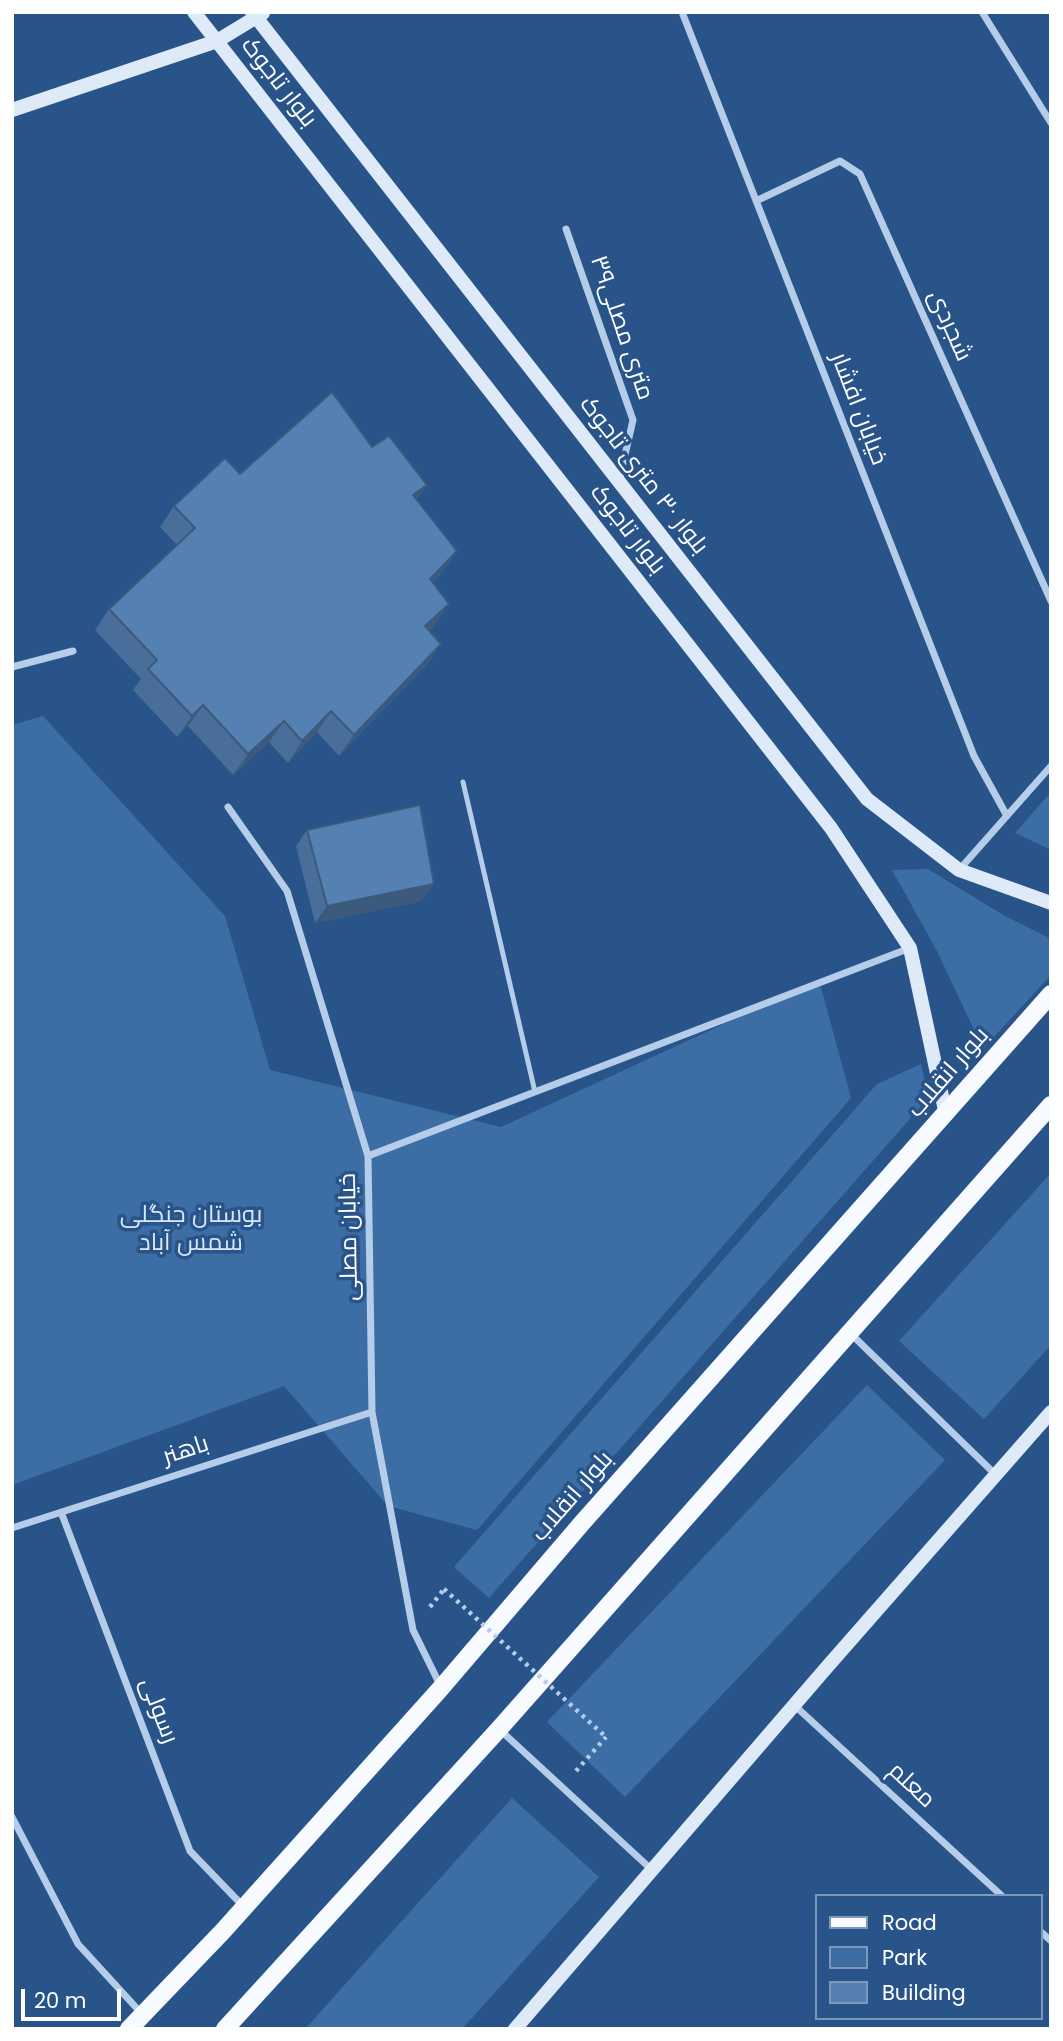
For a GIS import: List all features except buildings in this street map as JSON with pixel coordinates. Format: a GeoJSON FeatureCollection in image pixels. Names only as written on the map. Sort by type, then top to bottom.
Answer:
{"type":"FeatureCollection","features":[{"type":"Feature","properties":{"kind":"main road","name":"بلوار تاجوک"},"geometry":{"type":"LineString","coordinates":[[194,12],[831,828],[910,948],[946,1115]]}},
{"type":"Feature","properties":{"kind":"main road"},"geometry":{"type":"LineString","coordinates":[[12,110],[216,41],[257,14]]}},
{"type":"Feature","properties":{"kind":"main road","name":"بلوار ۳۰ متری تاجوک"},"geometry":{"type":"LineString","coordinates":[[257,14],[867,799],[959,870],[1051,903]]}},
{"type":"Feature","properties":{"kind":"main road","name":"بلوار انقلاب"},"geometry":{"type":"LineString","coordinates":[[129,2029],[245,1908],[441,1688],[582,1523],[1051,995]]}},
{"type":"Feature","properties":{"kind":"main road"},"geometry":{"type":"LineString","coordinates":[[225,2029],[499,1729],[1051,1105]]}},
{"type":"Feature","properties":{"kind":"main road"},"geometry":{"type":"LineString","coordinates":[[515,2029],[1051,1412]]}},
{"type":"Feature","properties":{"kind":"street","name":"خیابان افشار"},"geometry":{"type":"LineString","coordinates":[[682,12],[974,756],[1007,816]]}},
{"type":"Feature","properties":{"kind":"street"},"geometry":{"type":"LineString","coordinates":[[982,12],[1051,123]]}},
{"type":"Feature","properties":{"kind":"street","name":"شجردی"},"geometry":{"type":"LineString","coordinates":[[756,201],[840,161],[860,174],[1051,601]]}},
{"type":"Feature","properties":{"kind":"street","name":"۳۹متری مصلی"},"geometry":{"type":"LineString","coordinates":[[566,229],[633,420],[619,481]]}},
{"type":"Feature","properties":{"kind":"street"},"geometry":{"type":"LineString","coordinates":[[12,667],[73,651]]}},
{"type":"Feature","properties":{"kind":"street"},"geometry":{"type":"LineString","coordinates":[[959,870],[1051,766]]}},
{"type":"Feature","properties":{"kind":"street","name":"خیابان مصلی"},"geometry":{"type":"LineString","coordinates":[[229,807],[287,891],[368,1156],[372,1412],[413,1630],[441,1688]]}},
{"type":"Feature","properties":{"kind":"street"},"geometry":{"type":"LineString","coordinates":[[368,1156],[910,948]]}},
{"type":"Feature","properties":{"kind":"street"},"geometry":{"type":"LineString","coordinates":[[849,1333],[996,1475]]}},
{"type":"Feature","properties":{"kind":"street","name":"باهنر"},"geometry":{"type":"LineString","coordinates":[[12,1528],[372,1412]]}},
{"type":"Feature","properties":{"kind":"street","name":"رسولی"},"geometry":{"type":"LineString","coordinates":[[61,1512],[190,1851],[245,1908]]}},
{"type":"Feature","properties":{"kind":"street","name":"معلم"},"geometry":{"type":"LineString","coordinates":[[794,1705],[1000,1894]]}},
{"type":"Feature","properties":{"kind":"street"},"geometry":{"type":"LineString","coordinates":[[499,1729],[652,1870]]}},
{"type":"Feature","properties":{"kind":"street"},"geometry":{"type":"LineString","coordinates":[[12,1816],[78,1944],[142,2015]]}},
{"type":"Feature","properties":{"kind":"lane"},"geometry":{"type":"LineString","coordinates":[[463,782],[535,1092]]}},
{"type":"Feature","properties":{"kind":"path"},"geometry":{"type":"LineString","coordinates":[[444,1589],[606,1737],[561,1787]]}},
{"type":"Feature","properties":{"kind":"green space","name":"بوستان جنگلی شمس آباد"},"geometry":{"type":"Polygon","coordinates":[[[43,716],[225,916],[270,1070],[501,1127],[819,980],[851,1098],[477,1530],[388,1506],[284,1386],[12,1485],[12,725],[43,716]]]}},
{"type":"Feature","properties":{"kind":"green space"},"geometry":{"type":"Polygon","coordinates":[[[1051,792],[1051,850],[1015,833],[1051,792]]]}},
{"type":"Feature","properties":{"kind":"green space"},"geometry":{"type":"Polygon","coordinates":[[[928,869],[1005,916],[1051,939],[1051,975],[983,1049],[937,951],[892,870],[928,869]]]}},
{"type":"Feature","properties":{"kind":"green space"},"geometry":{"type":"Polygon","coordinates":[[[921,1064],[929,1097],[489,1598],[454,1567],[877,1084],[921,1064]]]}},
{"type":"Feature","properties":{"kind":"green space"},"geometry":{"type":"Polygon","coordinates":[[[1051,1173],[1051,1345],[984,1419],[899,1341],[1051,1173]]]}},
{"type":"Feature","properties":{"kind":"green space"},"geometry":{"type":"Polygon","coordinates":[[[867,1385],[945,1460],[625,1797],[547,1722],[867,1385]]]}},
{"type":"Feature","properties":{"kind":"green space"},"geometry":{"type":"Polygon","coordinates":[[[512,1798],[599,1877],[462,2029],[305,2029],[512,1798]]]}}]}
